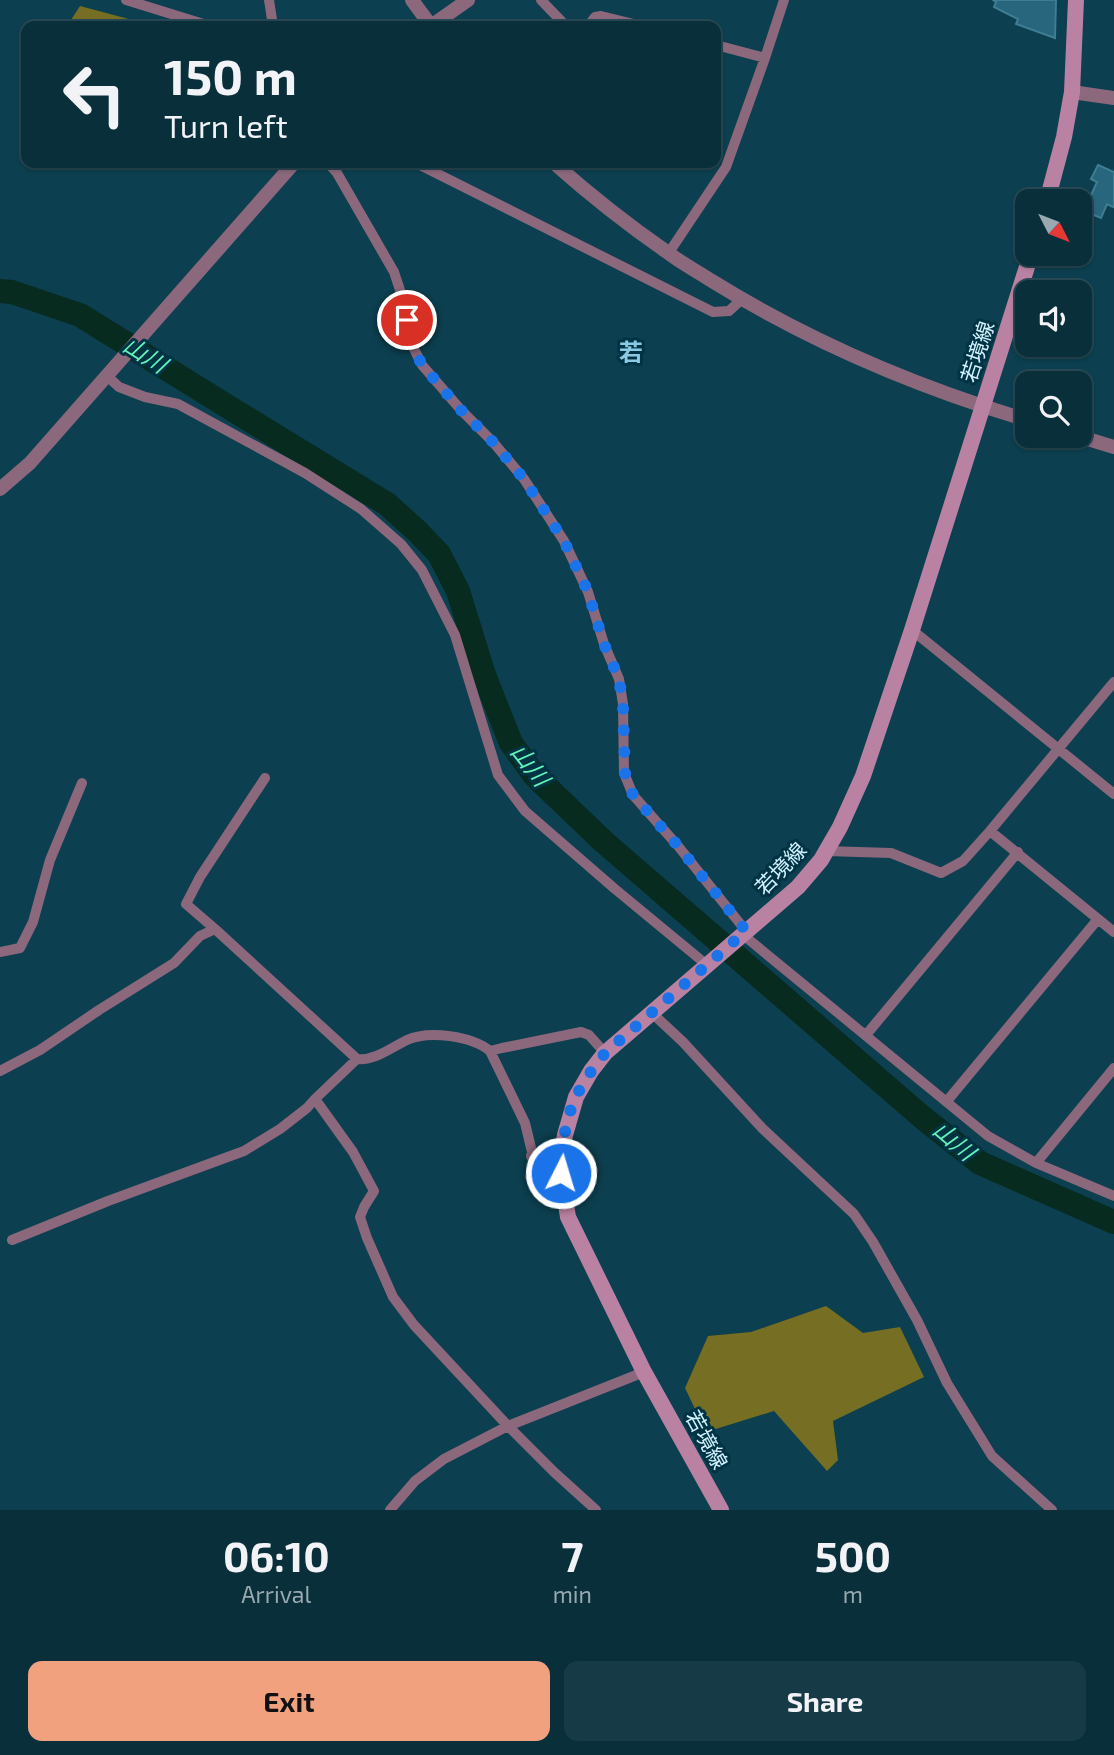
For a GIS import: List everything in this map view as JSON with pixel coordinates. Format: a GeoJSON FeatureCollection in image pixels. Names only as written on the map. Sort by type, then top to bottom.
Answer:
{"type":"FeatureCollection","features":[{"type":"Feature","properties":{"kind":"main road"},"geometry":{"type":"LineString","coordinates":[[1050,189],[1072,92],[1076,0]]}},
{"type":"Feature","properties":{"kind":"main road","name":"若境線"},"geometry":{"type":"LineString","coordinates":[[721,1510],[645,1371],[568,1217],[561,1173],[562,1151],[576,1097],[605,1053],[798,887],[811,873],[840,827],[863,776],[912,630],[1027,266]]}},
{"type":"Feature","properties":{"kind":"street"},"geometry":{"type":"LineString","coordinates":[[126,0],[194,21]]}},
{"type":"Feature","properties":{"kind":"street"},"geometry":{"type":"LineString","coordinates":[[269,0],[273,21]]}},
{"type":"Feature","properties":{"kind":"street"},"geometry":{"type":"LineString","coordinates":[[412,0],[427,21]]}},
{"type":"Feature","properties":{"kind":"street"},"geometry":{"type":"LineString","coordinates":[[438,21],[468,0]]}},
{"type":"Feature","properties":{"kind":"street"},"geometry":{"type":"LineString","coordinates":[[541,0],[561,21]]}},
{"type":"Feature","properties":{"kind":"street"},"geometry":{"type":"LineString","coordinates":[[668,254],[726,167],[784,0]]}},
{"type":"Feature","properties":{"kind":"street"},"geometry":{"type":"LineString","coordinates":[[592,21],[601,16],[622,21]]}},
{"type":"Feature","properties":{"kind":"street"},"geometry":{"type":"LineString","coordinates":[[721,46],[765,58]]}},
{"type":"Feature","properties":{"kind":"street"},"geometry":{"type":"LineString","coordinates":[[1072,92],[1114,98]]}},
{"type":"Feature","properties":{"kind":"street"},"geometry":{"type":"LineString","coordinates":[[721,163],[726,167]]}},
{"type":"Feature","properties":{"kind":"street"},"geometry":{"type":"LineString","coordinates":[[0,489],[30,463],[290,168]]}},
{"type":"Feature","properties":{"kind":"street"},"geometry":{"type":"LineString","coordinates":[[332,168],[394,272],[412,345],[422,365],[524,479],[564,541],[588,592],[604,644],[619,679],[623,705],[625,773],[633,795],[678,846],[741,936],[988,1136],[1036,1163],[1114,1196]]}},
{"type":"Feature","properties":{"kind":"street"},"geometry":{"type":"LineString","coordinates":[[426,168],[713,312],[729,311],[742,299]]}},
{"type":"Feature","properties":{"kind":"street"},"geometry":{"type":"LineString","coordinates":[[560,168],[668,254],[742,299],[817,339],[926,385],[1015,416]]}},
{"type":"Feature","properties":{"kind":"street"},"geometry":{"type":"LineString","coordinates":[[107,376],[119,387],[145,397],[178,404],[305,473],[361,509],[401,544],[422,570],[455,635],[498,775],[525,811],[615,889],[711,962]]}},
{"type":"Feature","properties":{"kind":"street"},"geometry":{"type":"LineString","coordinates":[[1092,440],[1114,447]]}},
{"type":"Feature","properties":{"kind":"street"},"geometry":{"type":"LineString","coordinates":[[912,630],[1114,794]]}},
{"type":"Feature","properties":{"kind":"street"},"geometry":{"type":"LineString","coordinates":[[826,851],[891,853],[941,873],[963,862],[1114,682]]}},
{"type":"Feature","properties":{"kind":"street"},"geometry":{"type":"LineString","coordinates":[[265,778],[200,877],[186,904],[357,1059],[365,1060],[410,1038],[426,1034],[469,1040],[484,1046],[490,1051],[525,1123],[533,1156],[540,1171],[549,1186],[563,1193]]}},
{"type":"Feature","properties":{"kind":"street"},"geometry":{"type":"LineString","coordinates":[[0,952],[20,948],[33,922],[50,860],[82,783]]}},
{"type":"Feature","properties":{"kind":"street"},"geometry":{"type":"LineString","coordinates":[[990,831],[1114,932]]}},
{"type":"Feature","properties":{"kind":"street"},"geometry":{"type":"LineString","coordinates":[[866,1035],[1017,852]]}},
{"type":"Feature","properties":{"kind":"street"},"geometry":{"type":"LineString","coordinates":[[947,1101],[1098,919]]}},
{"type":"Feature","properties":{"kind":"street"},"geometry":{"type":"LineString","coordinates":[[0,1072],[40,1050],[174,962],[200,936],[215,929]]}},
{"type":"Feature","properties":{"kind":"street"},"geometry":{"type":"LineString","coordinates":[[652,1013],[684,1042],[763,1129],[854,1214],[917,1320],[947,1383],[992,1456],[1052,1510]]}},
{"type":"Feature","properties":{"kind":"street"},"geometry":{"type":"LineString","coordinates":[[490,1051],[581,1032],[589,1035],[605,1053]]}},
{"type":"Feature","properties":{"kind":"street"},"geometry":{"type":"LineString","coordinates":[[12,1240],[244,1150],[280,1129],[307,1108],[357,1059]]}},
{"type":"Feature","properties":{"kind":"street"},"geometry":{"type":"LineString","coordinates":[[1036,1163],[1114,1068]]}},
{"type":"Feature","properties":{"kind":"street"},"geometry":{"type":"LineString","coordinates":[[315,1098],[353,1152],[373,1191],[360,1217],[393,1297],[414,1325],[508,1426],[596,1510]]}},
{"type":"Feature","properties":{"kind":"street"},"geometry":{"type":"LineString","coordinates":[[390,1510],[415,1481],[444,1459],[508,1426],[645,1371]]}},
{"type":"Feature","properties":{"kind":"shaded area"},"geometry":{"type":"Polygon","coordinates":[[[80,6],[136,21],[70,21],[80,6]]]}},
{"type":"Feature","properties":{"kind":"shaded area"},"geometry":{"type":"Polygon","coordinates":[[[826,1306],[863,1333],[900,1327],[924,1377],[833,1421],[838,1460],[827,1471],[774,1411],[706,1432],[685,1388],[708,1336],[751,1332],[826,1306]]]}},
{"type":"Feature","properties":{"kind":"building"},"geometry":{"type":"Polygon","coordinates":[[[993,0],[1056,0],[1055,38],[1016,24],[1018,19],[994,7],[996,2],[993,0]]]}},
{"type":"Feature","properties":{"kind":"building"},"geometry":{"type":"Polygon","coordinates":[[[1098,165],[1114,172],[1114,206],[1107,204],[1101,218],[1092,214],[1092,193],[1097,182],[1091,179],[1098,165]]]}},
{"type":"Feature","properties":{"kind":"waterway","name":"山川"},"geometry":{"type":"LineString","coordinates":[[0,291],[12,292],[80,315],[387,504],[439,554],[458,591],[484,675],[511,743],[535,776],[604,842],[922,1117],[980,1163],[1114,1222]]}},
{"type":"Feature","properties":{"kind":"district","name":"若"},"geometry":{"type":"Point","coordinates":[631,353]}},
{"type":"Feature","properties":{"kind":"route"},"geometry":{"type":"LineString","coordinates":[[407,320],[412,345],[422,365],[524,479],[564,541],[588,592],[604,644],[619,679],[623,705],[625,773],[633,795],[746,931],[605,1053],[591,1071],[576,1097],[570,1116],[562,1151],[561,1173]]}}]}
